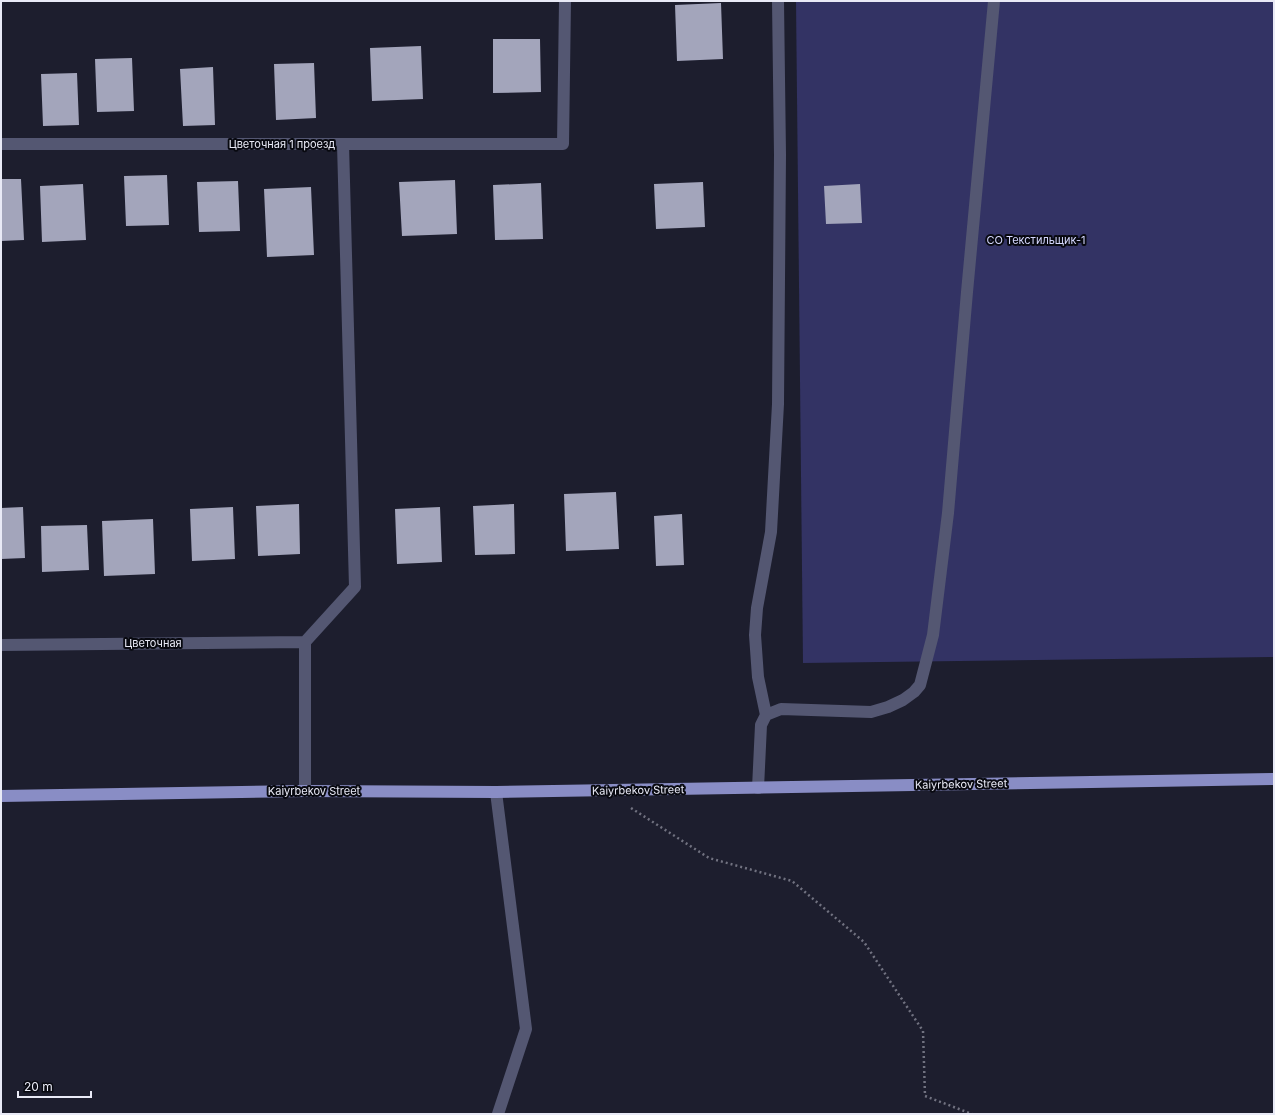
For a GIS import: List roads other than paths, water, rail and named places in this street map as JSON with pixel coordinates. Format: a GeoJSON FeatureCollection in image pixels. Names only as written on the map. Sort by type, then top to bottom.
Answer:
{"type":"FeatureCollection","features":[{"type":"Feature","properties":{"kind":"main road","name":"Kaiyrbekov Street"},"geometry":{"type":"LineString","coordinates":[[1,796],[305,791],[496,792],[1274,779]]}},
{"type":"Feature","properties":{"kind":"street","name":"Цветочная 1 проезд"},"geometry":{"type":"LineString","coordinates":[[1,144],[563,144],[565,1]]}},
{"type":"Feature","properties":{"kind":"street"},"geometry":{"type":"LineString","coordinates":[[766,715],[758,678],[755,635],[757,608],[771,532],[778,404],[780,155],[778,1]]}},
{"type":"Feature","properties":{"kind":"street"},"geometry":{"type":"LineString","coordinates":[[758,788],[760,725],[766,715],[781,709],[871,712],[888,707],[903,700],[914,692],[920,685],[933,635],[948,513],[994,1]]}},
{"type":"Feature","properties":{"kind":"street"},"geometry":{"type":"LineString","coordinates":[[305,791],[305,642],[355,587],[344,144]]}},
{"type":"Feature","properties":{"kind":"street","name":"Цветочная"},"geometry":{"type":"LineString","coordinates":[[1,645],[305,642]]}},
{"type":"Feature","properties":{"kind":"street"},"geometry":{"type":"LineString","coordinates":[[496,792],[526,1029],[498,1114]]}},
{"type":"Feature","properties":{"kind":"park label","name":"СО Текстильщик-1"},"geometry":{"type":"Point","coordinates":[1036,240]}}]}
